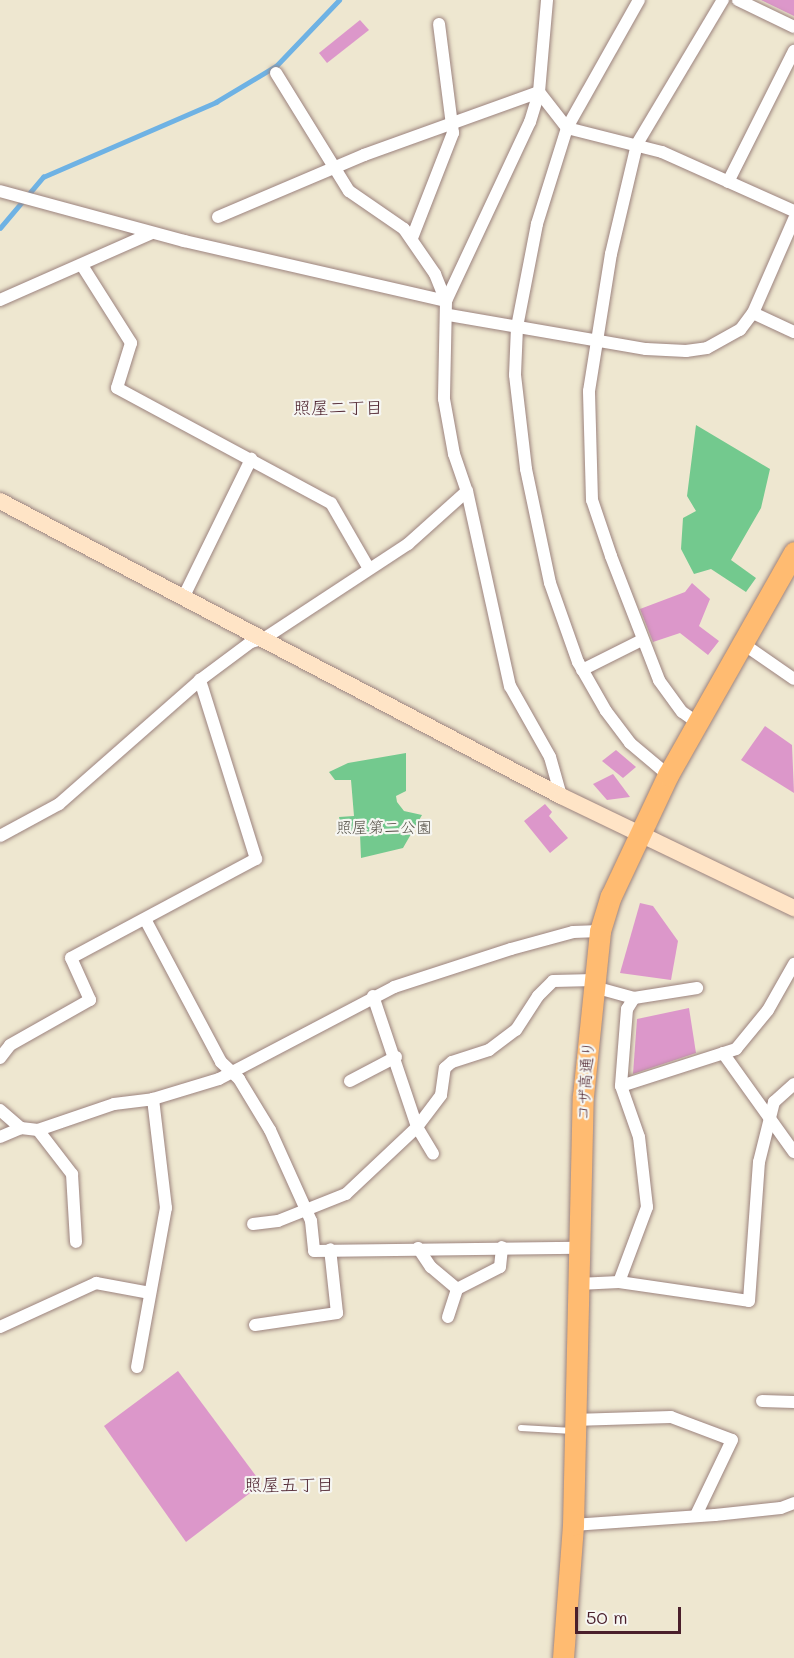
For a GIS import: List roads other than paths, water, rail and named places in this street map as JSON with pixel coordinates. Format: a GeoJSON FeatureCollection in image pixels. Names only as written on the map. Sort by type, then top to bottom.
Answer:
{"type":"FeatureCollection","features":[{"type":"Feature","properties":{"kind":"highway","name":"コザ高通り"},"geometry":{"type":"LineString","coordinates":[[563,1658],[573,1525],[573,1425],[586,1056],[600,931],[668,775],[794,552]]}},
{"type":"Feature","properties":{"kind":"street"},"geometry":{"type":"LineString","coordinates":[[446,301],[530,122],[539,92],[547,0]]}},
{"type":"Feature","properties":{"kind":"street"},"geometry":{"type":"LineString","coordinates":[[639,0],[567,128],[537,224],[517,327],[515,375],[526,469],[550,583],[582,670],[630,743],[668,775]]}},
{"type":"Feature","properties":{"kind":"street"},"geometry":{"type":"LineString","coordinates":[[698,723],[682,712],[659,680],[642,640],[592,500],[589,391],[596,342],[637,144],[723,0]]}},
{"type":"Feature","properties":{"kind":"street"},"geometry":{"type":"LineString","coordinates":[[738,0],[794,27]]}},
{"type":"Feature","properties":{"kind":"street"},"geometry":{"type":"LineString","coordinates":[[412,238],[453,133],[439,24]]}},
{"type":"Feature","properties":{"kind":"street"},"geometry":{"type":"LineString","coordinates":[[728,182],[794,51]]}},
{"type":"Feature","properties":{"kind":"street"},"geometry":{"type":"LineString","coordinates":[[276,73],[335,169],[357,199],[412,238],[435,274],[446,301],[449,315],[444,399],[454,454],[468,491],[510,686],[550,757],[561,796]]}},
{"type":"Feature","properties":{"kind":"street"},"geometry":{"type":"LineString","coordinates":[[218,217],[335,169],[539,92]]}},
{"type":"Feature","properties":{"kind":"street"},"geometry":{"type":"LineString","coordinates":[[539,92],[567,128],[637,144],[794,211]]}},
{"type":"Feature","properties":{"kind":"street"},"geometry":{"type":"LineString","coordinates":[[5,193],[152,233],[446,301]]}},
{"type":"Feature","properties":{"kind":"street"},"geometry":{"type":"LineString","coordinates":[[449,315],[596,342],[686,351],[725,340],[751,316],[794,219]]}},
{"type":"Feature","properties":{"kind":"street"},"geometry":{"type":"LineString","coordinates":[[0,300],[83,267],[152,233]]}},
{"type":"Feature","properties":{"kind":"street"},"geometry":{"type":"LineString","coordinates":[[83,267],[131,343],[117,388],[331,503],[368,567]]}},
{"type":"Feature","properties":{"kind":"street"},"geometry":{"type":"LineString","coordinates":[[751,316],[794,332]]}},
{"type":"Feature","properties":{"kind":"street"},"geometry":{"type":"LineString","coordinates":[[184,596],[251,459]]}},
{"type":"Feature","properties":{"kind":"street"},"geometry":{"type":"LineString","coordinates":[[0,836],[59,804],[200,680],[251,642],[265,638],[368,567],[408,544],[468,491]]}},
{"type":"Feature","properties":{"kind":"street"},"geometry":{"type":"LineString","coordinates":[[0,501],[265,638],[561,796],[794,908]]}},
{"type":"Feature","properties":{"kind":"street"},"geometry":{"type":"LineString","coordinates":[[582,670],[642,640]]}},
{"type":"Feature","properties":{"kind":"street"},"geometry":{"type":"LineString","coordinates":[[742,644],[794,679]]}},
{"type":"Feature","properties":{"kind":"street"},"geometry":{"type":"LineString","coordinates":[[0,1058],[10,1045],[90,1000],[71,958],[256,859],[200,680]]}},
{"type":"Feature","properties":{"kind":"street"},"geometry":{"type":"LineString","coordinates":[[145,919],[221,1062],[249,1092],[270,1130],[306,1209],[314,1251],[502,1247],[578,1248]]}},
{"type":"Feature","properties":{"kind":"street"},"geometry":{"type":"LineString","coordinates":[[0,1137],[21,1128],[38,1130],[114,1104],[153,1099],[231,1072],[373,996],[465,962],[573,932],[600,931]]}},
{"type":"Feature","properties":{"kind":"street"},"geometry":{"type":"LineString","coordinates":[[621,1086],[736,1049],[768,1010],[794,964]]}},
{"type":"Feature","properties":{"kind":"street"},"geometry":{"type":"LineString","coordinates":[[253,1224],[278,1221],[346,1194],[417,1127],[441,1095],[445,1068],[452,1062],[489,1050],[516,1030],[538,996],[553,981],[594,984],[634,998],[697,988]]}},
{"type":"Feature","properties":{"kind":"street"},"geometry":{"type":"LineString","coordinates":[[373,996],[396,1057],[417,1127],[433,1154]]}},
{"type":"Feature","properties":{"kind":"street"},"geometry":{"type":"LineString","coordinates":[[619,1282],[647,1207],[639,1137],[621,1086],[627,1009],[634,998]]}},
{"type":"Feature","properties":{"kind":"street"},"geometry":{"type":"LineString","coordinates":[[723,1053],[794,1152]]}},
{"type":"Feature","properties":{"kind":"street"},"geometry":{"type":"LineString","coordinates":[[350,1081],[396,1057]]}},
{"type":"Feature","properties":{"kind":"street"},"geometry":{"type":"LineString","coordinates":[[578,1284],[619,1282],[749,1301],[759,1162],[774,1102],[794,1084]]}},
{"type":"Feature","properties":{"kind":"street"},"geometry":{"type":"LineString","coordinates":[[137,1367],[166,1208],[153,1099]]}},
{"type":"Feature","properties":{"kind":"street"},"geometry":{"type":"LineString","coordinates":[[0,1110],[21,1128]]}},
{"type":"Feature","properties":{"kind":"street"},"geometry":{"type":"LineString","coordinates":[[38,1130],[72,1174],[76,1242]]}},
{"type":"Feature","properties":{"kind":"street"},"geometry":{"type":"LineString","coordinates":[[448,1317],[457,1289],[500,1266],[502,1247]]}},
{"type":"Feature","properties":{"kind":"street"},"geometry":{"type":"LineString","coordinates":[[418,1248],[431,1267],[457,1289]]}},
{"type":"Feature","properties":{"kind":"street"},"geometry":{"type":"LineString","coordinates":[[255,1325],[337,1312],[330,1250]]}},
{"type":"Feature","properties":{"kind":"street"},"geometry":{"type":"LineString","coordinates":[[0,1327],[96,1283],[150,1293]]}},
{"type":"Feature","properties":{"kind":"street"},"geometry":{"type":"LineString","coordinates":[[762,1401],[794,1402]]}},
{"type":"Feature","properties":{"kind":"street"},"geometry":{"type":"LineString","coordinates":[[573,1425],[671,1417],[732,1440],[696,1515]]}},
{"type":"Feature","properties":{"kind":"street"},"geometry":{"type":"LineString","coordinates":[[573,1525],[781,1508],[794,1503]]}},
{"type":"Feature","properties":{"kind":"lane"},"geometry":{"type":"LineString","coordinates":[[521,1428],[573,1425]]}},
{"type":"Feature","properties":{"kind":"waterway"},"geometry":{"type":"LineString","coordinates":[[0,228],[43,177],[216,102],[276,66],[339,0]]}},
{"type":"Feature","properties":{"kind":"district","name":"照屋二丁目"},"geometry":{"type":"Point","coordinates":[338,407]}},
{"type":"Feature","properties":{"kind":"district","name":"照屋五丁目"},"geometry":{"type":"Point","coordinates":[289,1484]}},
{"type":"Feature","properties":{"kind":"park label","name":"照屋第二公園"},"geometry":{"type":"Point","coordinates":[384,827]}}]}
